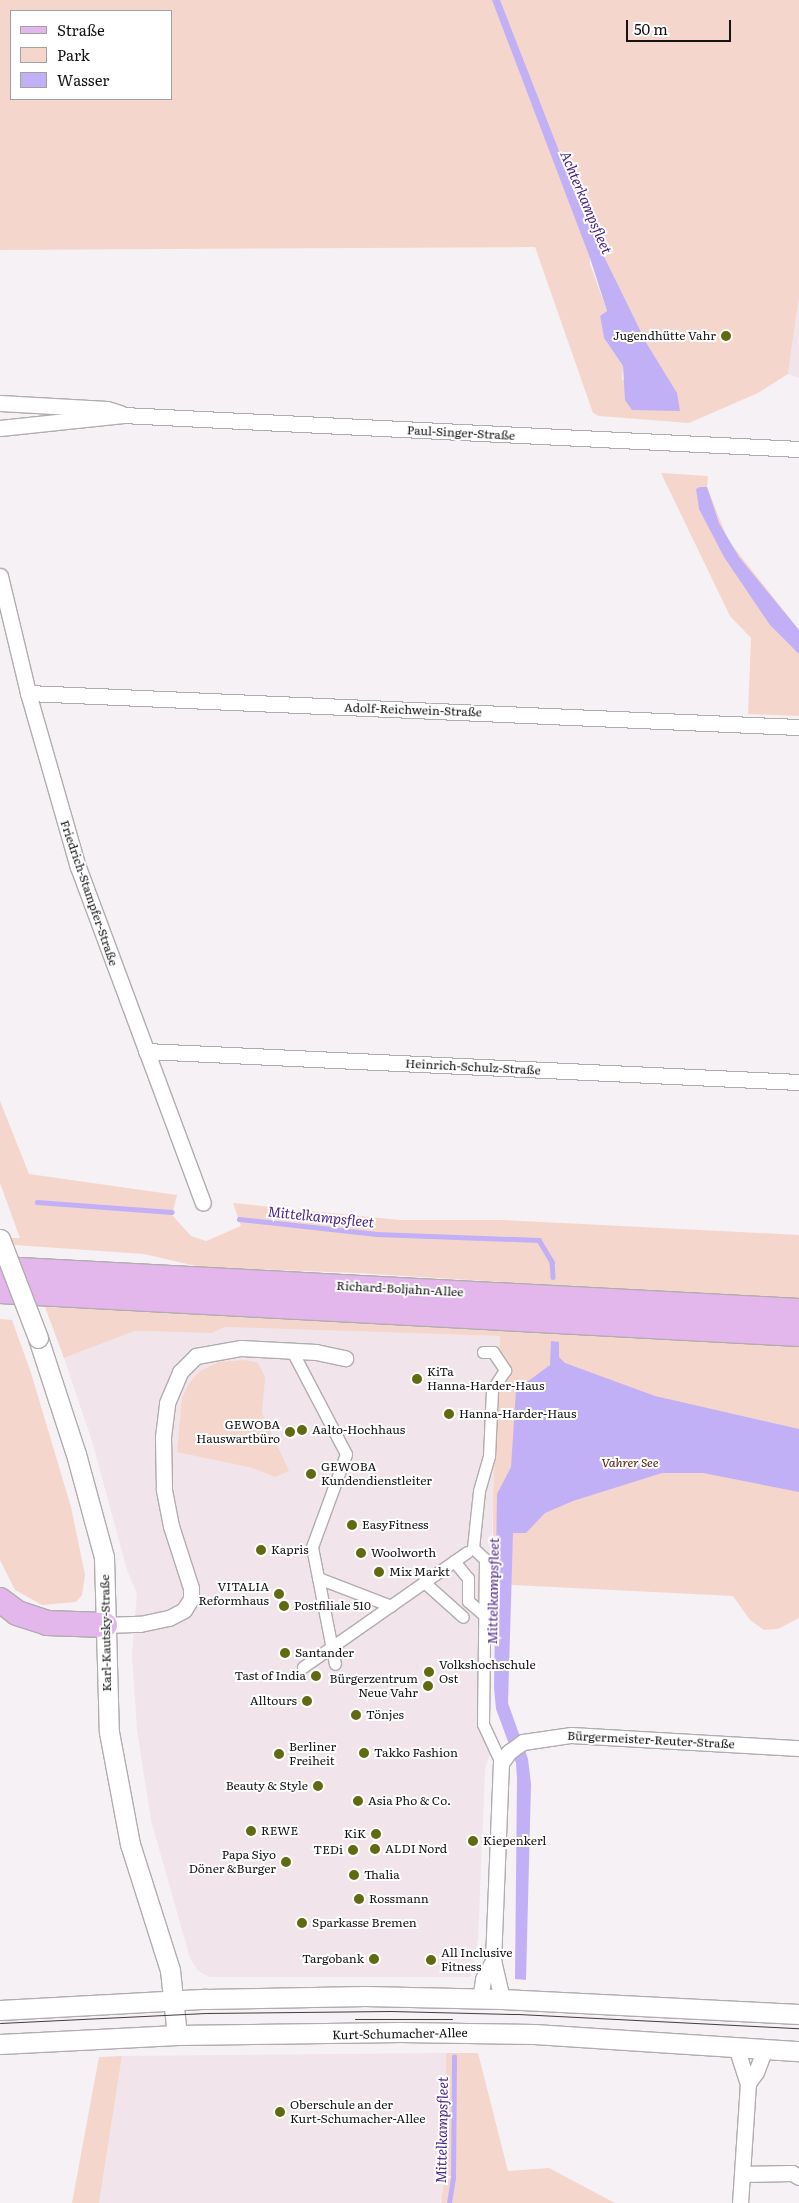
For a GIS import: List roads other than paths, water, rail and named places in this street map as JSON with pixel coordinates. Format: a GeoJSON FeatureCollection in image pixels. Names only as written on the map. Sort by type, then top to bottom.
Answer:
{"type":"FeatureCollection","features":[{"type":"Feature","properties":{"kind":"main road","name":"Richard-Boljahn-Allee"},"geometry":{"type":"LineString","coordinates":[[0,1269],[799,1311]]}},
{"type":"Feature","properties":{"kind":"main road","name":"Richard-Boljahn-Allee"},"geometry":{"type":"LineString","coordinates":[[0,1292],[799,1334]]}},
{"type":"Feature","properties":{"kind":"main road"},"geometry":{"type":"LineString","coordinates":[[0,1600],[17,1613],[48,1623],[105,1625]]}},
{"type":"Feature","properties":{"kind":"street","name":"Paul-Singer-Straße"},"geometry":{"type":"LineString","coordinates":[[0,403],[107,409],[123,415]]}},
{"type":"Feature","properties":{"kind":"street","name":"Paul-Singer-Straße"},"geometry":{"type":"LineString","coordinates":[[0,428],[123,415],[799,449]]}},
{"type":"Feature","properties":{"kind":"street","name":"Friedrich-Stampfer-Straße"},"geometry":{"type":"LineString","coordinates":[[0,576],[28,693],[78,868],[203,1203]]}},
{"type":"Feature","properties":{"kind":"street","name":"Adolf-Reichwein-Straße"},"geometry":{"type":"LineString","coordinates":[[28,693],[799,727]]}},
{"type":"Feature","properties":{"kind":"street","name":"Heinrich-Schulz-Straße"},"geometry":{"type":"LineString","coordinates":[[146,1051],[799,1082]]}},
{"type":"Feature","properties":{"kind":"street","name":"Karl-Kautsky-Straße"},"geometry":{"type":"LineString","coordinates":[[0,1239],[38,1338],[76,1454],[104,1557],[108,1714],[119,1793],[130,1844],[170,1970],[176,2000],[177,2035]]}},
{"type":"Feature","properties":{"kind":"street"},"geometry":{"type":"LineString","coordinates":[[105,1625],[140,1624],[169,1618],[184,1610],[191,1599],[191,1588],[170,1526],[164,1489],[163,1437],[167,1403],[180,1372],[196,1356],[241,1348],[292,1351],[345,1358]]}},
{"type":"Feature","properties":{"kind":"street"},"geometry":{"type":"LineString","coordinates":[[292,1351],[346,1454],[312,1547],[335,1664]]}},
{"type":"Feature","properties":{"kind":"street"},"geometry":{"type":"LineString","coordinates":[[483,1352],[492,1352],[505,1370],[492,1390],[489,1456],[479,1490],[473,1548],[485,1559],[483,1724],[505,1758],[492,1961],[502,1999]]}},
{"type":"Feature","properties":{"kind":"street"},"geometry":{"type":"LineString","coordinates":[[303,1667],[467,1552]]}},
{"type":"Feature","properties":{"kind":"street"},"geometry":{"type":"LineString","coordinates":[[454,1562],[468,1578],[468,1601],[485,1616]]}},
{"type":"Feature","properties":{"kind":"street"},"geometry":{"type":"LineString","coordinates":[[318,1578],[391,1606]]}},
{"type":"Feature","properties":{"kind":"street"},"geometry":{"type":"LineString","coordinates":[[424,1582],[463,1617]]}},
{"type":"Feature","properties":{"kind":"street","name":"Bürgermeister-Reuter-Straße"},"geometry":{"type":"LineString","coordinates":[[505,1758],[523,1742],[571,1736],[799,1748]]}},
{"type":"Feature","properties":{"kind":"street"},"geometry":{"type":"LineString","coordinates":[[480,1999],[483,1979],[492,1961]]}},
{"type":"Feature","properties":{"kind":"street"},"geometry":{"type":"LineString","coordinates":[[0,2010],[176,2000],[365,1996],[502,1999],[799,2014]]}},
{"type":"Feature","properties":{"kind":"street","name":"Kurt-Schumacher-Allee"},"geometry":{"type":"LineString","coordinates":[[0,2044],[177,2035],[534,2034],[799,2051]]}},
{"type":"Feature","properties":{"kind":"street"},"geometry":{"type":"LineString","coordinates":[[736,2047],[748,2083],[740,2203]]}},
{"type":"Feature","properties":{"kind":"street"},"geometry":{"type":"LineString","coordinates":[[748,2083],[756,2072],[765,2049]]}},
{"type":"Feature","properties":{"kind":"street"},"geometry":{"type":"LineString","coordinates":[[743,2174],[792,2173],[799,2176]]}},
{"type":"Feature","properties":{"kind":"water"},"geometry":{"type":"Polygon","coordinates":[[[492,0],[500,0],[586,220],[647,344],[677,393],[680,411],[632,410],[625,400],[623,366],[604,338],[600,316],[607,311],[590,258],[492,0]]]}},
{"type":"Feature","properties":{"kind":"water"},"geometry":{"type":"Polygon","coordinates":[[[707,487],[719,523],[739,557],[799,630],[799,654],[770,625],[724,557],[699,509],[696,489],[707,487]]]}},
{"type":"Feature","properties":{"kind":"water","name":"Vahrer See"},"geometry":{"type":"Polygon","coordinates":[[[551,1341],[559,1342],[559,1357],[565,1363],[655,1396],[799,1429],[799,1492],[703,1473],[662,1473],[573,1501],[545,1513],[526,1533],[513,1533],[508,1703],[528,1759],[531,1784],[526,1980],[515,1979],[516,1763],[496,1709],[494,1688],[497,1494],[511,1467],[516,1390],[550,1365],[551,1341]]]}},
{"type":"Feature","properties":{"kind":"waterway","name":"Mittelkampsfleet"},"geometry":{"type":"LineString","coordinates":[[37,1202],[172,1212]]}},
{"type":"Feature","properties":{"kind":"waterway","name":"Mittelkampsfleet"},"geometry":{"type":"LineString","coordinates":[[239,1219],[376,1234],[539,1240],[552,1262],[553,1277]]}},
{"type":"Feature","properties":{"kind":"waterway","name":"Mittelkampsfleet"},"geometry":{"type":"LineString","coordinates":[[449,2203],[453,2177],[454,2057]]}},
{"type":"Feature","properties":{"kind":"tram line"},"geometry":{"type":"LineString","coordinates":[[0,2023],[206,2013],[391,2011],[518,2014],[799,2028]]}},
{"type":"Feature","properties":{"kind":"tram line"},"geometry":{"type":"LineString","coordinates":[[355,2019],[452,2019]]}},
{"type":"Feature","properties":{"kind":"place","name":"Jugendhütte Vahr"},"geometry":{"type":"Point","coordinates":[726,336]}},
{"type":"Feature","properties":{"kind":"place","name":"KiTa Hanna-Harder-Haus"},"geometry":{"type":"Point","coordinates":[417,1379]}},
{"type":"Feature","properties":{"kind":"place","name":"Hanna-Harder-Haus"},"geometry":{"type":"Point","coordinates":[449,1414]}},
{"type":"Feature","properties":{"kind":"place","name":"Aalto-Hochhaus"},"geometry":{"type":"Point","coordinates":[302,1430]}},
{"type":"Feature","properties":{"kind":"place","name":"GEWOBA Hauswartbüro"},"geometry":{"type":"Point","coordinates":[290,1432]}},
{"type":"Feature","properties":{"kind":"place","name":"GEWOBA Kundendienstleiter"},"geometry":{"type":"Point","coordinates":[311,1474]}},
{"type":"Feature","properties":{"kind":"place","name":"EasyFitness"},"geometry":{"type":"Point","coordinates":[352,1525]}},
{"type":"Feature","properties":{"kind":"place","name":"Kapris"},"geometry":{"type":"Point","coordinates":[261,1550]}},
{"type":"Feature","properties":{"kind":"place","name":"Woolworth"},"geometry":{"type":"Point","coordinates":[361,1553]}},
{"type":"Feature","properties":{"kind":"place","name":"Mix Markt"},"geometry":{"type":"Point","coordinates":[379,1572]}},
{"type":"Feature","properties":{"kind":"place","name":"VITALIA Reformhaus"},"geometry":{"type":"Point","coordinates":[279,1594]}},
{"type":"Feature","properties":{"kind":"place","name":"Postfiliale 510"},"geometry":{"type":"Point","coordinates":[284,1606]}},
{"type":"Feature","properties":{"kind":"place","name":"Santander"},"geometry":{"type":"Point","coordinates":[285,1653]}},
{"type":"Feature","properties":{"kind":"place","name":"Volkshochschule Ost"},"geometry":{"type":"Point","coordinates":[429,1672]}},
{"type":"Feature","properties":{"kind":"place","name":"Tast of India"},"geometry":{"type":"Point","coordinates":[316,1676]}},
{"type":"Feature","properties":{"kind":"place","name":"Bürgerzentrum Neue Vahr"},"geometry":{"type":"Point","coordinates":[428,1686]}},
{"type":"Feature","properties":{"kind":"place","name":"Alltours"},"geometry":{"type":"Point","coordinates":[307,1701]}},
{"type":"Feature","properties":{"kind":"place","name":"Tönjes"},"geometry":{"type":"Point","coordinates":[356,1715]}},
{"type":"Feature","properties":{"kind":"place","name":"Takko Fashion"},"geometry":{"type":"Point","coordinates":[364,1753]}},
{"type":"Feature","properties":{"kind":"place","name":"Berliner Freiheit"},"geometry":{"type":"Point","coordinates":[279,1754]}},
{"type":"Feature","properties":{"kind":"place","name":"Beauty & Style"},"geometry":{"type":"Point","coordinates":[318,1786]}},
{"type":"Feature","properties":{"kind":"place","name":"Asia Pho & Co."},"geometry":{"type":"Point","coordinates":[358,1801]}},
{"type":"Feature","properties":{"kind":"place","name":"REWE"},"geometry":{"type":"Point","coordinates":[251,1831]}},
{"type":"Feature","properties":{"kind":"place","name":"KiK"},"geometry":{"type":"Point","coordinates":[376,1834]}},
{"type":"Feature","properties":{"kind":"place","name":"Kiepenkerl"},"geometry":{"type":"Point","coordinates":[473,1841]}},
{"type":"Feature","properties":{"kind":"place","name":"ALDI Nord"},"geometry":{"type":"Point","coordinates":[375,1849]}},
{"type":"Feature","properties":{"kind":"place","name":"TEDi"},"geometry":{"type":"Point","coordinates":[353,1850]}},
{"type":"Feature","properties":{"kind":"place","name":"Papa Siyo Döner &Burger"},"geometry":{"type":"Point","coordinates":[286,1862]}},
{"type":"Feature","properties":{"kind":"place","name":"Thalia"},"geometry":{"type":"Point","coordinates":[354,1875]}},
{"type":"Feature","properties":{"kind":"place","name":"Rossmann"},"geometry":{"type":"Point","coordinates":[359,1899]}},
{"type":"Feature","properties":{"kind":"place","name":"Sparkasse Bremen"},"geometry":{"type":"Point","coordinates":[302,1923]}},
{"type":"Feature","properties":{"kind":"place","name":"Targobank"},"geometry":{"type":"Point","coordinates":[374,1959]}},
{"type":"Feature","properties":{"kind":"place","name":"All Inclusive Fitness"},"geometry":{"type":"Point","coordinates":[431,1960]}},
{"type":"Feature","properties":{"kind":"place","name":"Oberschule an der Kurt-Schumacher-Allee"},"geometry":{"type":"Point","coordinates":[280,2112]}},
{"type":"Feature","properties":{"kind":"water label","name":"Achterkampsfleet"},"geometry":{"type":"Point","coordinates":[587,202]}}]}
